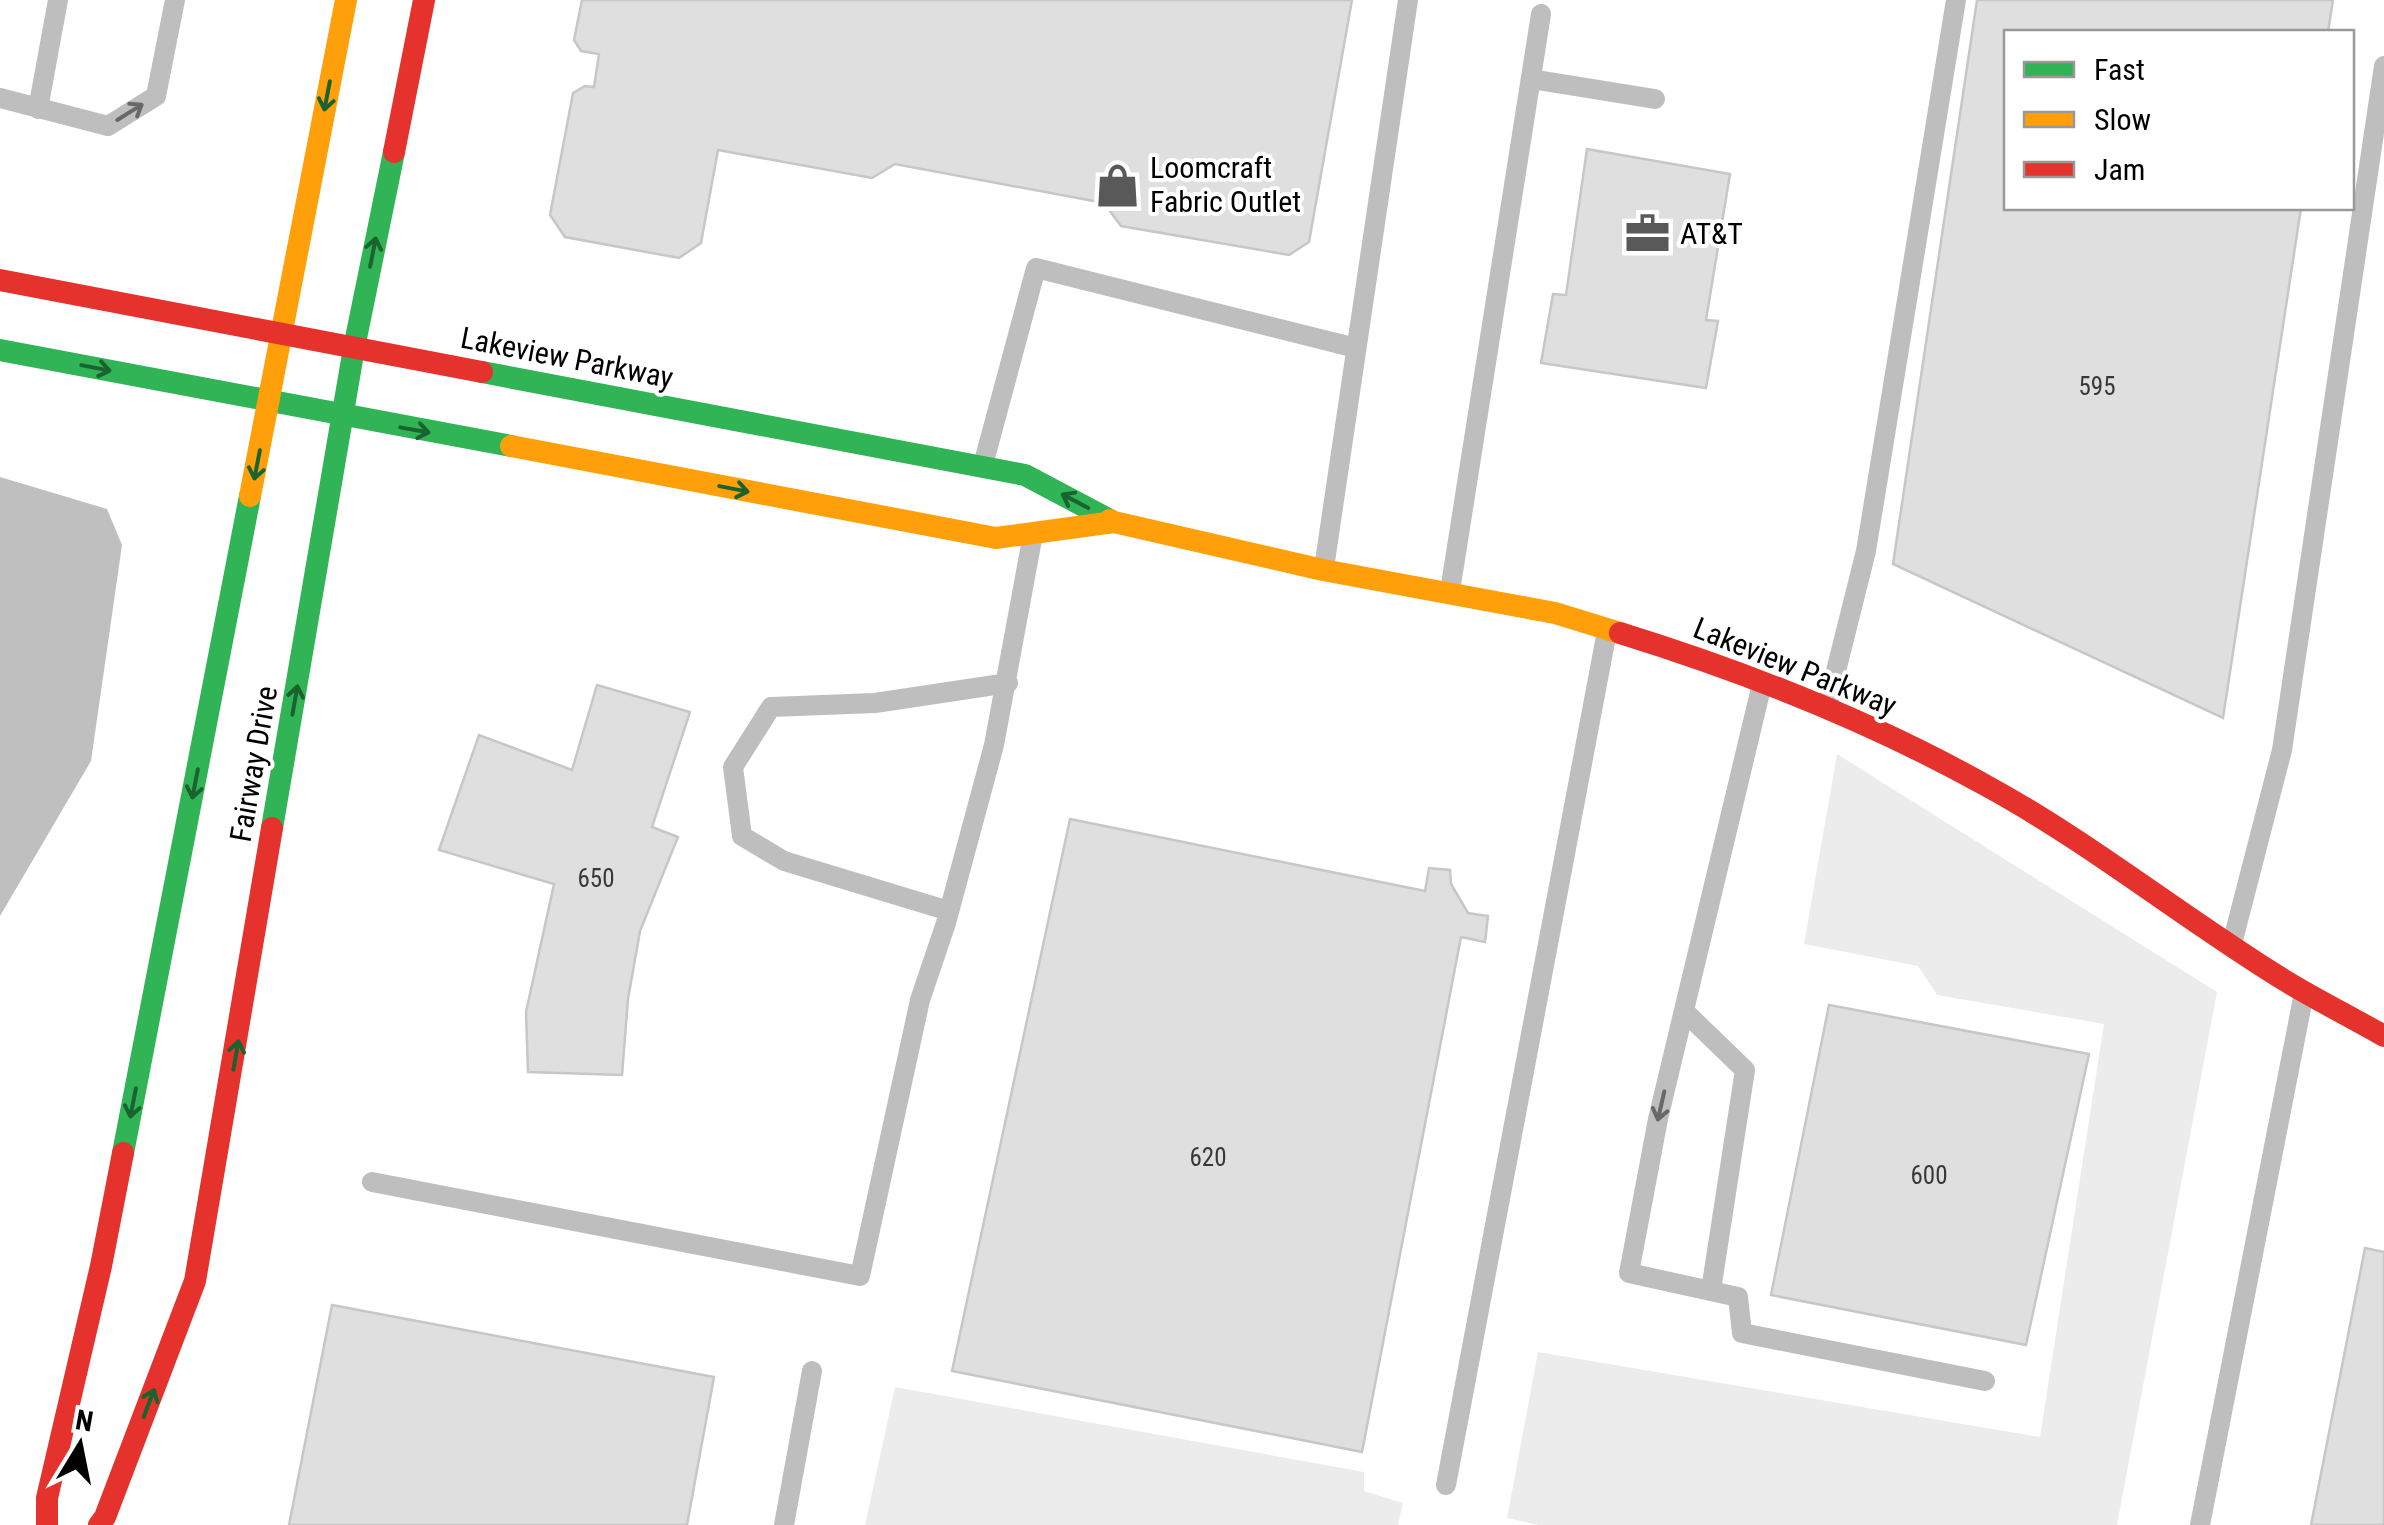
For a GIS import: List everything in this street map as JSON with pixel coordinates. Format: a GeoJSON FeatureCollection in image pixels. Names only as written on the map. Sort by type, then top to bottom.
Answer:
{"type":"FeatureCollection","features":[{"type":"Feature","properties":{"kind":"street","name":"Fairway Drive"},"geometry":{"type":"LineString","coordinates":[[47,1525],[47,1498],[101,1266],[346,0]]}},
{"type":"Feature","properties":{"kind":"street","name":"Fairway Drive"},"geometry":{"type":"LineString","coordinates":[[99,1525],[195,1281],[354,348],[424,0]]}},
{"type":"Feature","properties":{"kind":"street","name":"Lakeview Parkway"},"geometry":{"type":"LineString","coordinates":[[0,280],[1025,475],[1114,522],[1324,570],[1554,613],[1608,629],[1762,682],[1889,736],[1986,786],[2060,830],[2304,991],[2384,1036]]}},
{"type":"Feature","properties":{"kind":"street","name":"Lakeview Parkway"},"geometry":{"type":"LineString","coordinates":[[0,350],[996,538],[1114,522]]}},
{"type":"Feature","properties":{"kind":"lane"},"geometry":{"type":"LineString","coordinates":[[38,108],[58,0]]}},
{"type":"Feature","properties":{"kind":"lane"},"geometry":{"type":"LineString","coordinates":[[0,98],[108,126],[156,96],[175,0]]}},
{"type":"Feature","properties":{"kind":"lane"},"geometry":{"type":"LineString","coordinates":[[1324,570],[1408,0]]}},
{"type":"Feature","properties":{"kind":"lane"},"geometry":{"type":"LineString","coordinates":[[1827,709],[1866,551],[1956,0]]}},
{"type":"Feature","properties":{"kind":"lane"},"geometry":{"type":"LineString","coordinates":[[1450,593],[1541,14]]}},
{"type":"Feature","properties":{"kind":"lane"},"geometry":{"type":"LineString","coordinates":[[2232,945],[2282,750],[2384,66]]}},
{"type":"Feature","properties":{"kind":"lane"},"geometry":{"type":"LineString","coordinates":[[1531,80],[1655,99]]}},
{"type":"Feature","properties":{"kind":"lane"},"geometry":{"type":"LineString","coordinates":[[983,466],[1036,268],[1356,348]]}},
{"type":"Feature","properties":{"kind":"lane"},"geometry":{"type":"LineString","coordinates":[[372,1182],[860,1276],[920,1000],[949,912],[1008,682],[1034,532]]}},
{"type":"Feature","properties":{"kind":"lane"},"geometry":{"type":"LineString","coordinates":[[1446,1485],[1608,629]]}},
{"type":"Feature","properties":{"kind":"lane"},"geometry":{"type":"LineString","coordinates":[[949,912],[784,861],[742,836],[733,767],[771,707],[875,703],[1008,682]]}},
{"type":"Feature","properties":{"kind":"lane"},"geometry":{"type":"LineString","coordinates":[[1762,682],[1658,1119],[1629,1272],[1738,1296],[1742,1333],[1985,1381]]}},
{"type":"Feature","properties":{"kind":"lane"},"geometry":{"type":"LineString","coordinates":[[2200,1525],[2304,991]]}},
{"type":"Feature","properties":{"kind":"lane"},"geometry":{"type":"LineString","coordinates":[[1684,1011],[1745,1070],[1711,1290]]}},
{"type":"Feature","properties":{"kind":"lane"},"geometry":{"type":"LineString","coordinates":[[784,1525],[812,1371]]}},
{"type":"Feature","properties":{"kind":"shaded area"},"geometry":{"type":"Polygon","coordinates":[[[0,477],[107,509],[122,545],[91,761],[0,916],[0,477]]]}},
{"type":"Feature","properties":{"kind":"shaded area"},"geometry":{"type":"Polygon","coordinates":[[[1837,754],[2217,992],[2117,1525],[1539,1525],[1507,1518],[1538,1352],[2040,1437],[2104,1024],[1937,995],[1918,966],[1804,944],[1837,754]]]}},
{"type":"Feature","properties":{"kind":"shaded area"},"geometry":{"type":"Polygon","coordinates":[[[895,1387],[1364,1472],[1364,1491],[1403,1503],[1398,1525],[865,1525],[895,1387]]]}},
{"type":"Feature","properties":{"kind":"building"},"geometry":{"type":"Polygon","coordinates":[[[582,0],[1352,0],[1309,242],[1289,255],[1121,226],[1104,203],[895,164],[872,178],[718,150],[701,243],[679,258],[565,237],[550,215],[573,93],[585,86],[594,87],[599,54],[581,51],[574,40],[582,0]]]}},
{"type":"Feature","properties":{"kind":"building"},"geometry":{"type":"Polygon","coordinates":[[[1977,0],[2333,0],[2328,30],[2004,30],[2004,210],[2301,210],[2223,718],[1893,564],[1977,0]]]}},
{"type":"Feature","properties":{"kind":"building","name":"AT&T"},"geometry":{"type":"Polygon","coordinates":[[[1587,149],[1730,174],[1706,320],[1718,321],[1706,388],[1541,363],[1553,294],[1566,295],[1587,149]]]}},
{"type":"Feature","properties":{"kind":"building"},"geometry":{"type":"Polygon","coordinates":[[[597,685],[690,712],[652,827],[678,837],[640,931],[628,999],[622,1075],[528,1072],[526,1012],[554,884],[439,850],[479,735],[572,770],[597,685]]]}},
{"type":"Feature","properties":{"kind":"building"},"geometry":{"type":"Polygon","coordinates":[[[1070,819],[1425,891],[1429,868],[1450,870],[1451,884],[1468,913],[1488,916],[1485,942],[1461,937],[1362,1452],[952,1371],[1070,819]]]}},
{"type":"Feature","properties":{"kind":"building"},"geometry":{"type":"Polygon","coordinates":[[[1829,1005],[2089,1054],[2026,1345],[1771,1295],[1829,1005]]]}},
{"type":"Feature","properties":{"kind":"building"},"geometry":{"type":"Polygon","coordinates":[[[2365,1248],[2384,1252],[2384,1525],[2311,1525],[2365,1248]]]}},
{"type":"Feature","properties":{"kind":"building"},"geometry":{"type":"Polygon","coordinates":[[[332,1305],[714,1377],[687,1525],[289,1525],[332,1305]]]}},
{"type":"Feature","properties":{"kind":"traffic: fast"},"geometry":{"type":"LineString","coordinates":[[272,828],[354,348],[394,152]]}},
{"type":"Feature","properties":{"kind":"traffic: fast"},"geometry":{"type":"LineString","coordinates":[[0,350],[511,446]]}},
{"type":"Feature","properties":{"kind":"traffic: fast"},"geometry":{"type":"LineString","coordinates":[[482,372],[1025,475],[1110,520]]}},
{"type":"Feature","properties":{"kind":"traffic: fast"},"geometry":{"type":"LineString","coordinates":[[123,1153],[250,496]]}},
{"type":"Feature","properties":{"kind":"traffic: slow"},"geometry":{"type":"LineString","coordinates":[[250,496],[346,0]]}},
{"type":"Feature","properties":{"kind":"traffic: slow"},"geometry":{"type":"LineString","coordinates":[[511,446],[996,538],[1114,522],[1110,520]]}},
{"type":"Feature","properties":{"kind":"traffic: slow"},"geometry":{"type":"LineString","coordinates":[[1114,522],[1323,570],[1555,613],[1620,633]]}},
{"type":"Feature","properties":{"kind":"traffic: jam"},"geometry":{"type":"LineString","coordinates":[[394,152],[424,0]]}},
{"type":"Feature","properties":{"kind":"traffic: jam"},"geometry":{"type":"LineString","coordinates":[[0,280],[482,372]]}},
{"type":"Feature","properties":{"kind":"traffic: jam"},"geometry":{"type":"LineString","coordinates":[[1620,633],[1807,700],[1941,762],[2024,807],[2284,980],[2384,1036]]}},
{"type":"Feature","properties":{"kind":"traffic: jam"},"geometry":{"type":"LineString","coordinates":[[99,1525],[195,1281],[272,828]]}},
{"type":"Feature","properties":{"kind":"traffic: jam"},"geometry":{"type":"LineString","coordinates":[[47,1525],[47,1498],[123,1153]]}},
{"type":"Feature","properties":{"kind":"place","name":"Loomcraft Fabric Outlet"},"geometry":{"type":"Point","coordinates":[1117,185]}},
{"type":"Feature","properties":{"kind":"place","name":"AT&T"},"geometry":{"type":"Point","coordinates":[1647,234]}}]}
